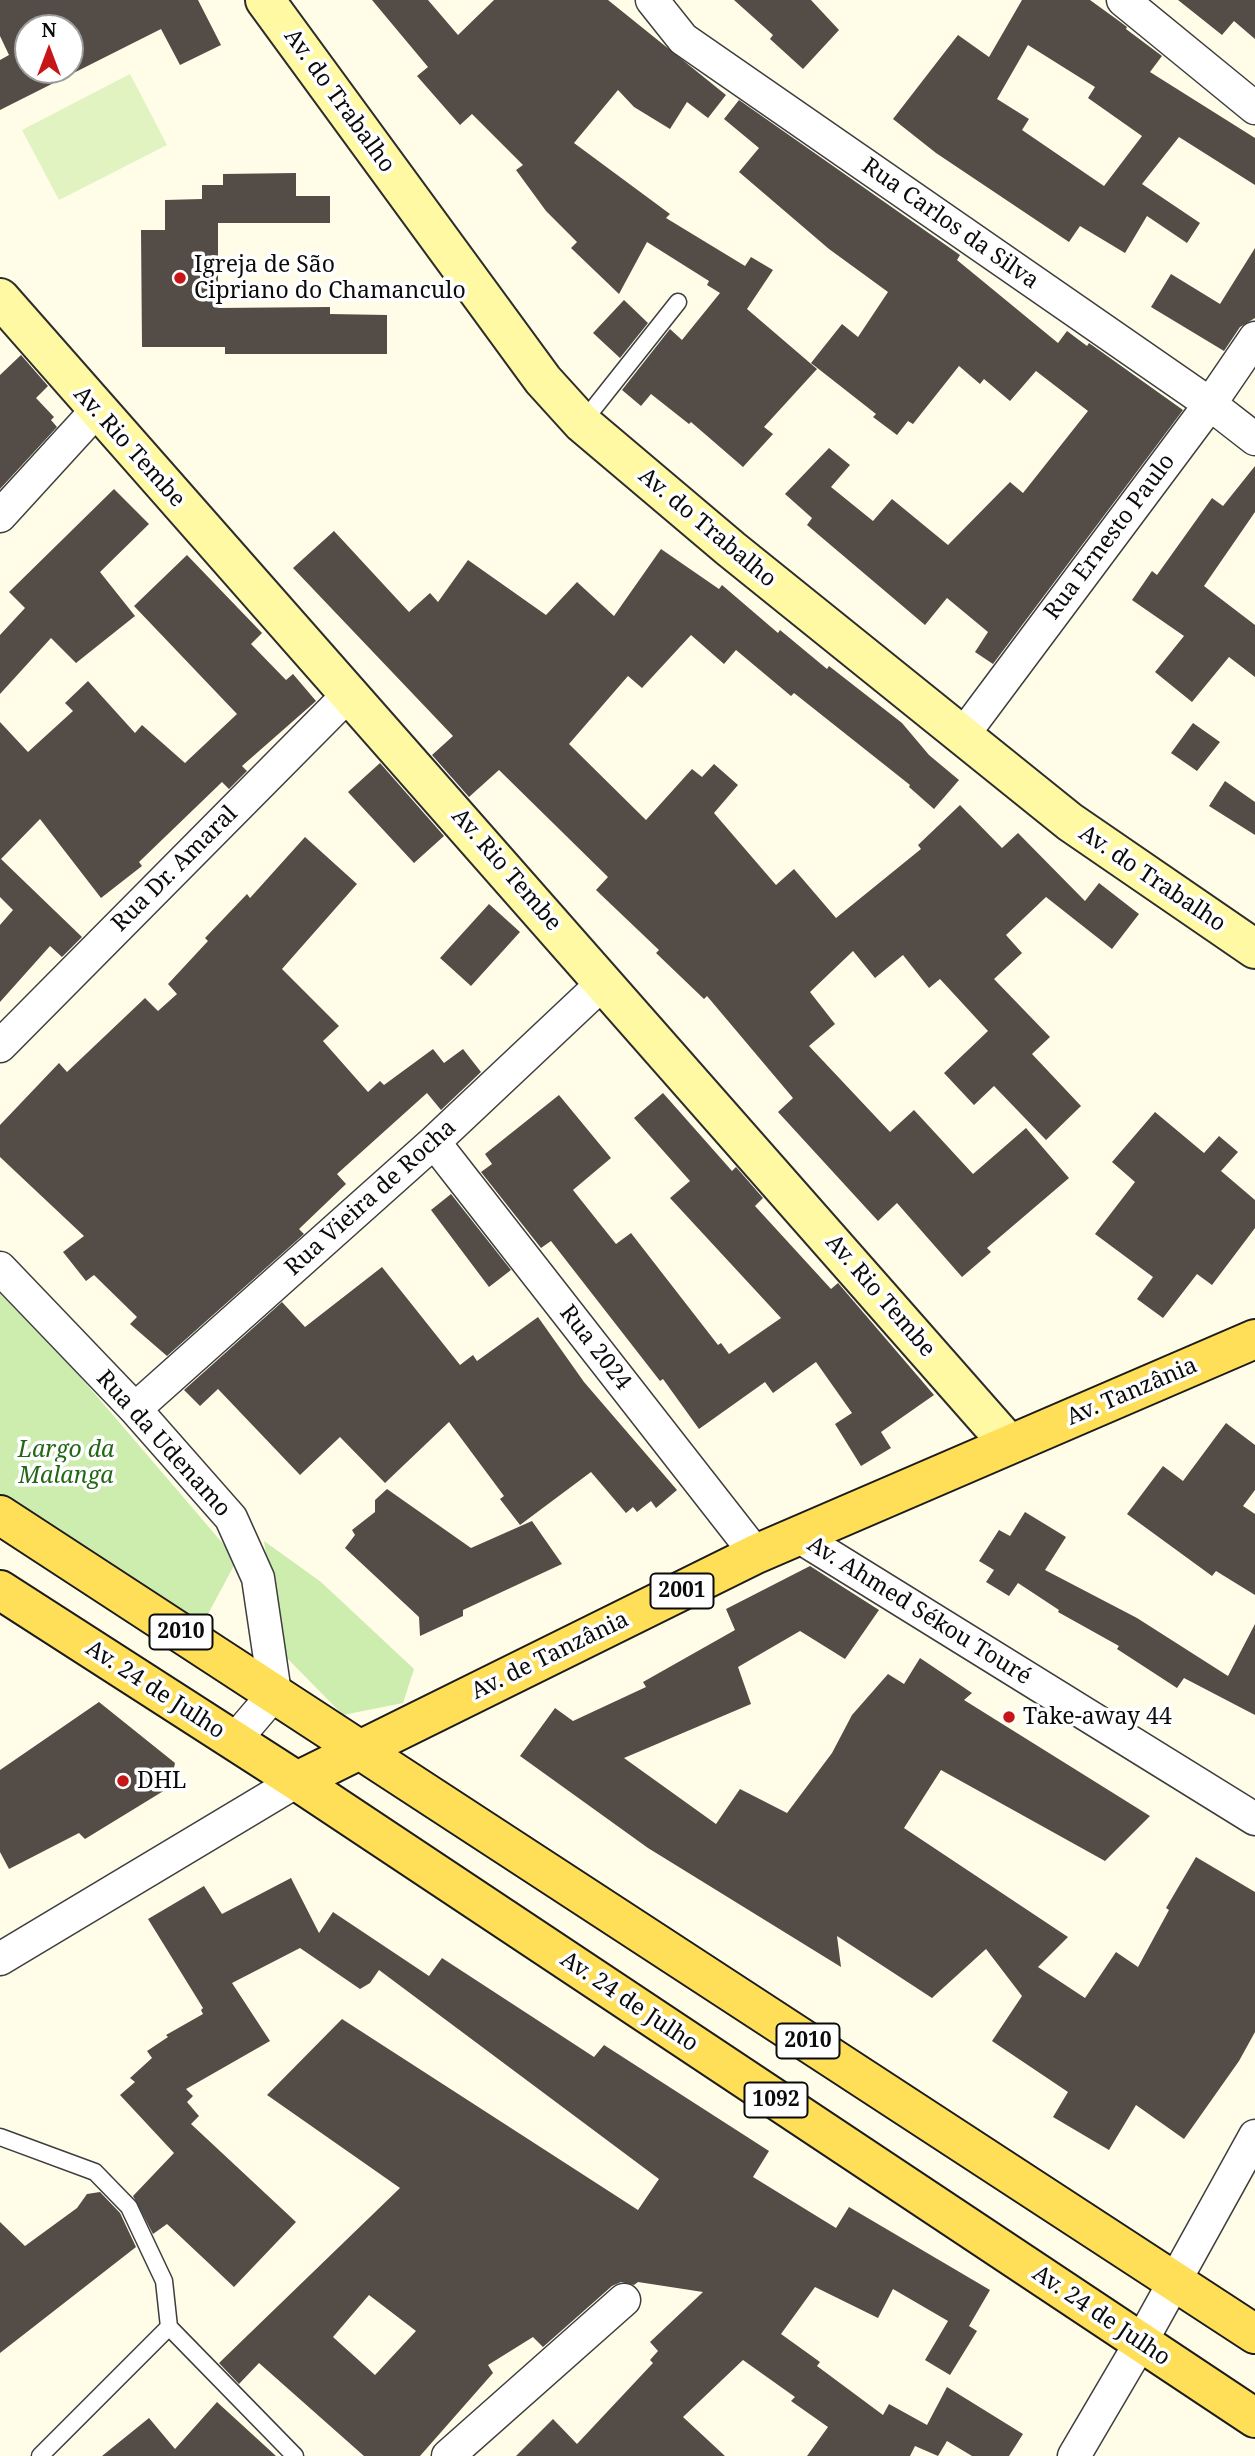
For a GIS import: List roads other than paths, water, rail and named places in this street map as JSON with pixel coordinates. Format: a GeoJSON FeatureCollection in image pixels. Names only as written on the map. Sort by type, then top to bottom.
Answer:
{"type":"FeatureCollection","features":[{"type":"Feature","properties":{"kind":"main road","name":"Av. do Trabalho"},"geometry":{"type":"LineString","coordinates":[[265,0],[543,380],[582,423],[731,549],[1070,822],[1255,949]]}},
{"type":"Feature","properties":{"kind":"main road","name":"Av. Rio Tembe"},"geometry":{"type":"LineString","coordinates":[[0,298],[96,411],[350,693],[1009,1444]]}},
{"type":"Feature","properties":{"kind":"main road","name":"Av. Tanzânia"},"geometry":{"type":"LineString","coordinates":[[1009,1444],[1255,1339]]}},
{"type":"Feature","properties":{"kind":"main road","name":"Av. de Tanzânia"},"geometry":{"type":"LineString","coordinates":[[297,1781],[756,1554],[1009,1444]]}},
{"type":"Feature","properties":{"kind":"main road","name":"2010"},"geometry":{"type":"LineString","coordinates":[[0,1515],[1255,2334]]}},
{"type":"Feature","properties":{"kind":"main road","name":"Av. 24 de Julho"},"geometry":{"type":"LineString","coordinates":[[0,1590],[297,1781],[1255,2418]]}},
{"type":"Feature","properties":{"kind":"street","name":"Rua Carlos da Silva"},"geometry":{"type":"LineString","coordinates":[[652,0],[683,39],[1210,404],[1255,439]]}},
{"type":"Feature","properties":{"kind":"street"},"geometry":{"type":"LineString","coordinates":[[1123,0],[1255,108]]}},
{"type":"Feature","properties":{"kind":"street","name":"Rua Ernesto Paulo"},"geometry":{"type":"LineString","coordinates":[[963,735],[1210,404],[1255,338]]}},
{"type":"Feature","properties":{"kind":"street"},"geometry":{"type":"LineString","coordinates":[[0,516],[96,411]]}},
{"type":"Feature","properties":{"kind":"street","name":"Rua Dr. Amaral"},"geometry":{"type":"LineString","coordinates":[[0,1046],[350,693]]}},
{"type":"Feature","properties":{"kind":"street","name":"Rua Vieira de Rocha"},"geometry":{"type":"LineString","coordinates":[[135,1409],[434,1142],[604,982]]}},
{"type":"Feature","properties":{"kind":"street","name":"Rua 2024"},"geometry":{"type":"LineString","coordinates":[[434,1142],[756,1554]]}},
{"type":"Feature","properties":{"kind":"street","name":"Rua da Udenamo"},"geometry":{"type":"LineString","coordinates":[[0,1268],[135,1409],[231,1518],[258,1578],[275,1693]]}},
{"type":"Feature","properties":{"kind":"street","name":"Av. Ahmed Sékou Touré"},"geometry":{"type":"LineString","coordinates":[[798,1536],[1255,1819]]}},
{"type":"Feature","properties":{"kind":"street"},"geometry":{"type":"LineString","coordinates":[[234,1741],[275,1693]]}},
{"type":"Feature","properties":{"kind":"street"},"geometry":{"type":"LineString","coordinates":[[0,1959],[297,1781]]}},
{"type":"Feature","properties":{"kind":"street"},"geometry":{"type":"LineString","coordinates":[[1074,2456],[1141,2342],[1255,2136]]}},
{"type":"Feature","properties":{"kind":"street"},"geometry":{"type":"LineString","coordinates":[[448,2456],[624,2300]]}},
{"type":"Feature","properties":{"kind":"lane"},"geometry":{"type":"LineString","coordinates":[[582,423],[678,302]]}},
{"type":"Feature","properties":{"kind":"lane"},"geometry":{"type":"LineString","coordinates":[[0,2137],[95,2172],[129,2207],[164,2281],[169,2327],[295,2456]]}},
{"type":"Feature","properties":{"kind":"lane"},"geometry":{"type":"LineString","coordinates":[[40,2456],[169,2327]]}},
{"type":"Feature","properties":{"kind":"place","name":"Igreja de São Cipriano do Chamanculo"},"geometry":{"type":"Point","coordinates":[180,278]}},
{"type":"Feature","properties":{"kind":"place","name":"Take-away 44"},"geometry":{"type":"Point","coordinates":[1009,1717]}},
{"type":"Feature","properties":{"kind":"place","name":"DHL"},"geometry":{"type":"Point","coordinates":[123,1781]}},
{"type":"Feature","properties":{"kind":"park label","name":"Largo da Malanga"},"geometry":{"type":"Point","coordinates":[66,1463]}}]}
